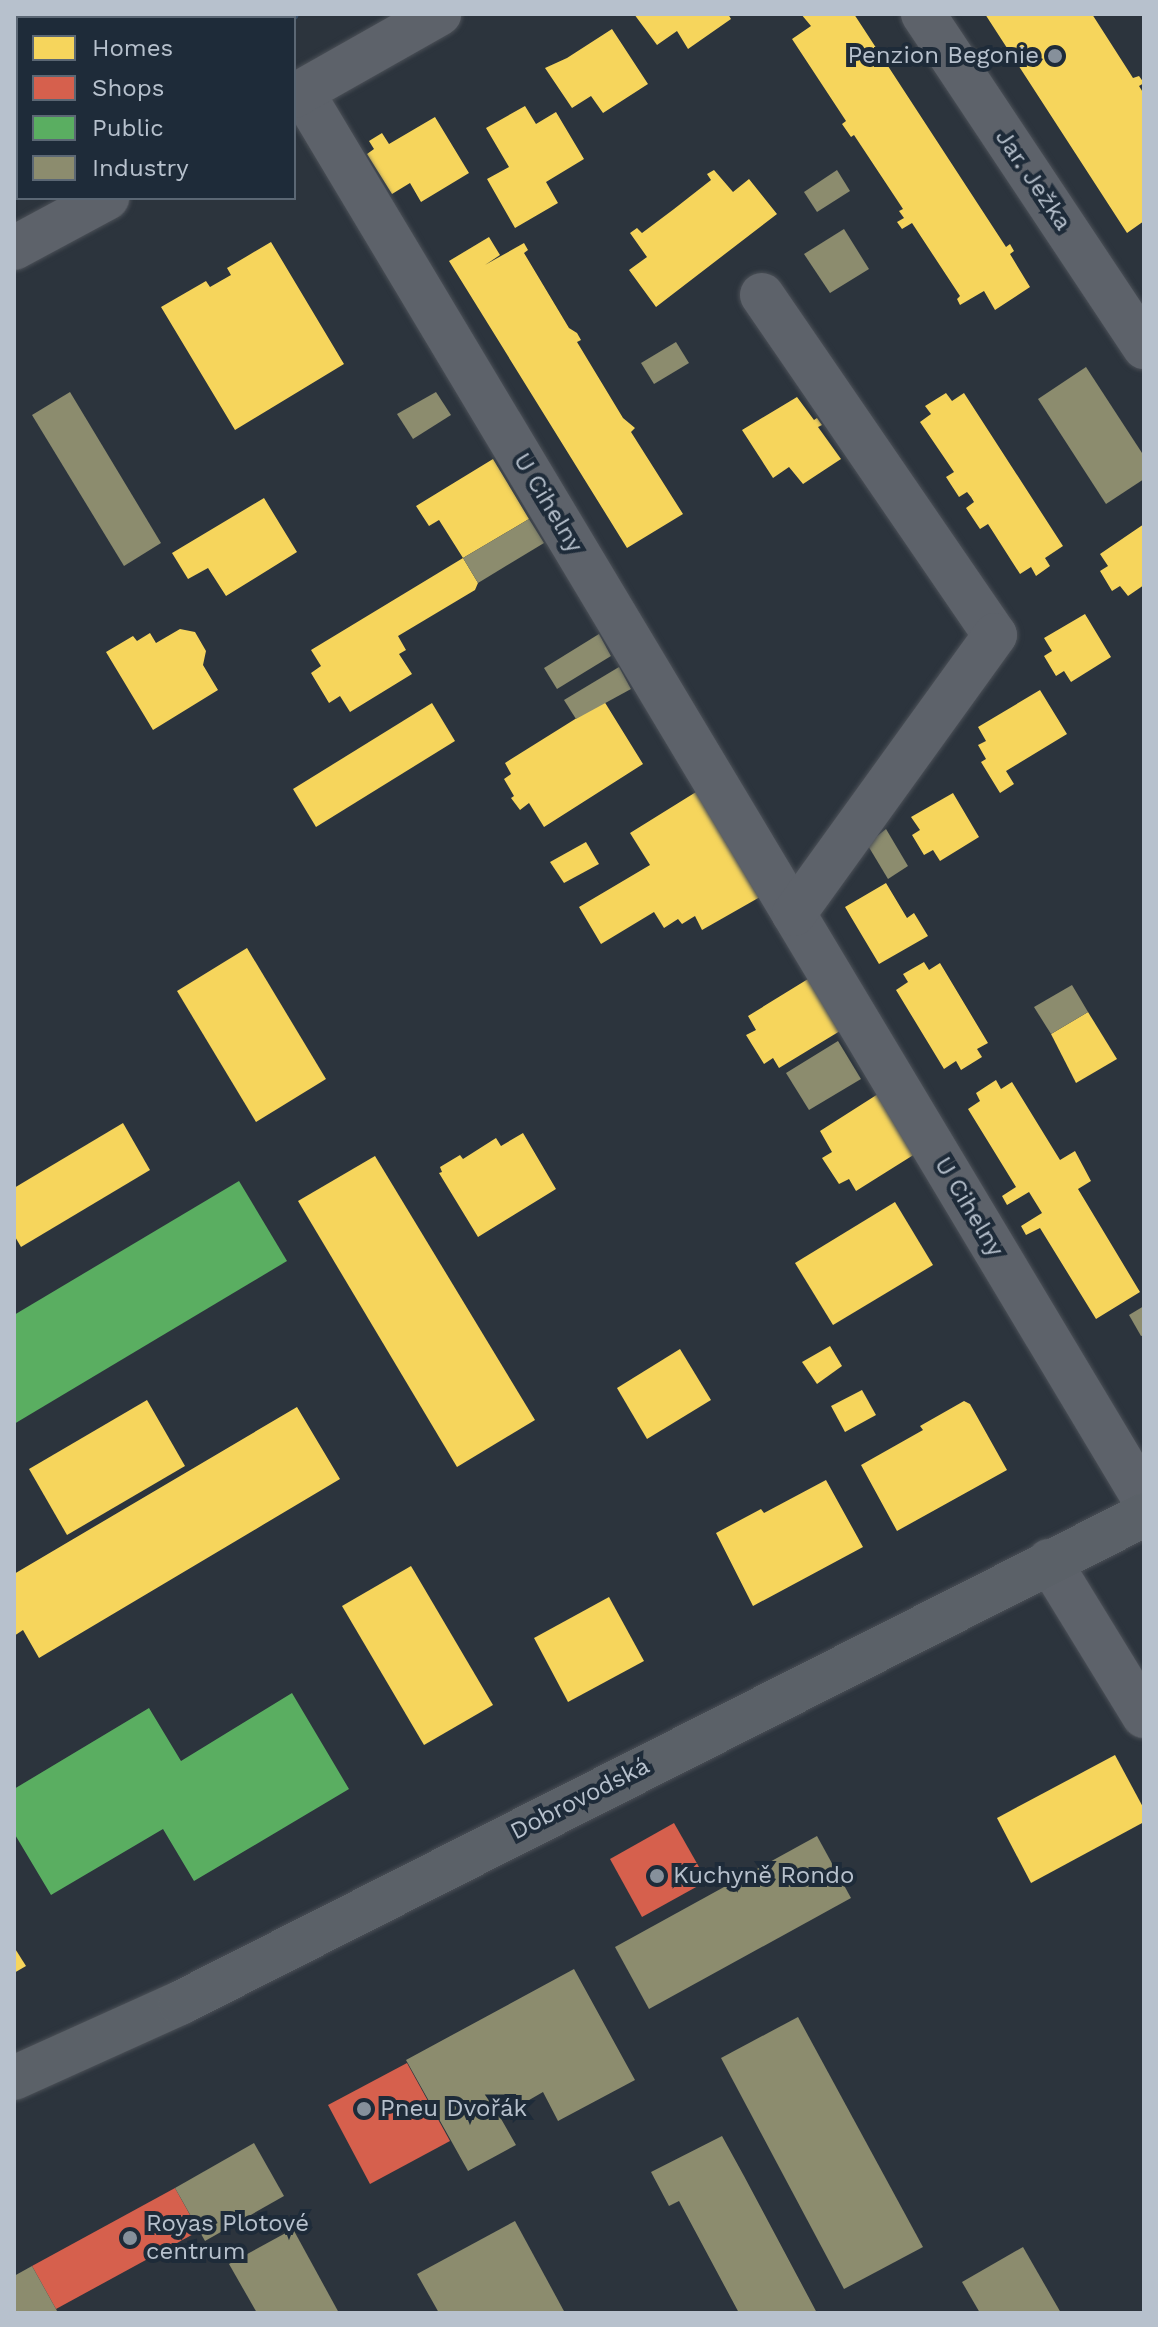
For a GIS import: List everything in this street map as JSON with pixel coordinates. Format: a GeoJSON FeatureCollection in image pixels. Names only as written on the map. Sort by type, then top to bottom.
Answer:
{"type":"FeatureCollection","features":[{"type":"Feature","properties":{"kind":"street"},"geometry":{"type":"LineString","coordinates":[[298,94],[439,14]]}},
{"type":"Feature","properties":{"kind":"street","name":"Jar. Ježka"},"geometry":{"type":"LineString","coordinates":[[923,14],[1144,347]]}},
{"type":"Feature","properties":{"kind":"street","name":"U Cihelny"},"geometry":{"type":"LineString","coordinates":[[298,94],[1144,1499]]}},
{"type":"Feature","properties":{"kind":"street"},"geometry":{"type":"LineString","coordinates":[[14,248],[103,200]]}},
{"type":"Feature","properties":{"kind":"street"},"geometry":{"type":"LineString","coordinates":[[762,295],[995,635],[794,914]]}},
{"type":"Feature","properties":{"kind":"street","name":"Dobrovodská"},"geometry":{"type":"LineString","coordinates":[[14,2078],[180,2003],[1144,1515]]}},
{"type":"Feature","properties":{"kind":"street"},"geometry":{"type":"LineString","coordinates":[[1049,1561],[1144,1716]]}},
{"type":"Feature","properties":{"kind":"building: Homes"},"geometry":{"type":"Polygon","coordinates":[[[634,14],[728,14],[731,19],[688,49],[677,31],[657,45],[634,14]]]}},
{"type":"Feature","properties":{"kind":"building: Homes"},"geometry":{"type":"Polygon","coordinates":[[[801,14],[854,14],[1006,247],[1010,244],[1014,251],[1010,254],[1030,287],[995,310],[984,291],[960,305],[957,299],[960,296],[912,223],[902,229],[897,222],[904,218],[899,211],[903,209],[854,135],[851,137],[842,124],[846,121],[792,39],[811,26],[801,14]]]}},
{"type":"Feature","properties":{"kind":"building: Homes"},"geometry":{"type":"Polygon","coordinates":[[[985,14],[1092,14],[1133,78],[1139,76],[1144,83],[1139,86],[1144,94],[1144,221],[1127,233],[985,14]]]}},
{"type":"Feature","properties":{"kind":"building: Homes"},"geometry":{"type":"Polygon","coordinates":[[[612,29],[648,84],[603,113],[591,96],[572,108],[545,68],[567,58],[612,29]]]}},
{"type":"Feature","properties":{"kind":"building: Homes"},"geometry":{"type":"Polygon","coordinates":[[[525,106],[536,124],[556,112],[584,159],[546,182],[558,203],[515,228],[487,179],[509,167],[486,128],[525,106]]]}},
{"type":"Feature","properties":{"kind":"building: Homes"},"geometry":{"type":"Polygon","coordinates":[[[435,117],[469,173],[421,202],[410,183],[392,194],[367,154],[374,149],[369,141],[382,133],[389,144],[435,117]]]}},
{"type":"Feature","properties":{"kind":"building: Homes"},"geometry":{"type":"Polygon","coordinates":[[[714,170],[733,192],[749,179],[777,214],[656,307],[629,270],[647,257],[630,233],[637,228],[642,233],[674,209],[711,180],[707,174],[714,170]]]}},
{"type":"Feature","properties":{"kind":"building: Homes"},"geometry":{"type":"Polygon","coordinates":[[[489,237],[500,255],[485,265],[524,243],[528,250],[524,253],[569,328],[577,333],[581,340],[577,342],[623,418],[635,428],[631,432],[683,514],[627,548],[449,261],[489,237]]]}},
{"type":"Feature","properties":{"kind":"building: Homes"},"geometry":{"type":"Polygon","coordinates":[[[271,242],[344,364],[235,430],[161,307],[206,281],[210,287],[231,275],[227,268],[271,242]]]}},
{"type":"Feature","properties":{"kind":"building: Homes"},"geometry":{"type":"Polygon","coordinates":[[[946,393],[952,401],[964,393],[1063,546],[1045,558],[1050,566],[1036,576],[1031,567],[1020,574],[988,524],[980,529],[966,508],[974,502],[971,497],[967,492],[959,497],[946,477],[954,472],[920,422],[931,414],[925,406],[946,393]]]}},
{"type":"Feature","properties":{"kind":"building: Homes"},"geometry":{"type":"Polygon","coordinates":[[[797,397],[814,420],[817,418],[822,425],[818,427],[841,459],[803,484],[789,467],[773,478],[742,430],[797,397]]]}},
{"type":"Feature","properties":{"kind":"building: Homes"},"geometry":{"type":"Polygon","coordinates":[[[493,459],[529,519],[463,558],[439,520],[429,526],[416,506],[493,459]]]}},
{"type":"Feature","properties":{"kind":"building: Homes"},"geometry":{"type":"Polygon","coordinates":[[[264,498],[297,552],[226,596],[208,568],[188,579],[172,553],[264,498]]]}},
{"type":"Feature","properties":{"kind":"building: Homes"},"geometry":{"type":"Polygon","coordinates":[[[1144,524],[1144,585],[1128,596],[1120,586],[1112,591],[1100,571],[1108,566],[1100,554],[1144,524]]]}},
{"type":"Feature","properties":{"kind":"building: Homes"},"geometry":{"type":"Polygon","coordinates":[[[463,558],[478,583],[475,590],[398,636],[406,650],[399,654],[412,674],[350,712],[340,696],[329,703],[311,673],[321,666],[311,650],[463,558]]]}},
{"type":"Feature","properties":{"kind":"building: Homes"},"geometry":{"type":"Polygon","coordinates":[[[1085,614],[1111,657],[1071,682],[1064,671],[1056,676],[1044,656],[1052,651],[1044,638],[1085,614]]]}},
{"type":"Feature","properties":{"kind":"building: Homes"},"geometry":{"type":"Polygon","coordinates":[[[180,629],[195,632],[206,651],[203,665],[218,690],[153,730],[106,652],[133,636],[137,641],[150,633],[156,643],[180,629]]]}},
{"type":"Feature","properties":{"kind":"building: Homes"},"geometry":{"type":"Polygon","coordinates":[[[1040,690],[1067,734],[1006,771],[1014,784],[1000,793],[981,762],[986,759],[978,745],[986,741],[978,727],[1040,690]]]}},
{"type":"Feature","properties":{"kind":"building: Homes"},"geometry":{"type":"Polygon","coordinates":[[[604,701],[643,764],[544,827],[529,803],[520,810],[511,798],[514,796],[504,779],[511,774],[505,763],[604,701]]]}},
{"type":"Feature","properties":{"kind":"building: Homes"},"geometry":{"type":"Polygon","coordinates":[[[432,703],[455,741],[316,827],[293,789],[432,703]]]}},
{"type":"Feature","properties":{"kind":"building: Homes"},"geometry":{"type":"Polygon","coordinates":[[[696,792],[760,897],[702,930],[695,916],[682,924],[678,919],[664,928],[654,912],[601,944],[579,907],[650,865],[630,833],[696,792]]]}},
{"type":"Feature","properties":{"kind":"building: Homes"},"geometry":{"type":"Polygon","coordinates":[[[953,793],[979,837],[940,861],[933,850],[924,855],[912,835],[920,830],[911,817],[953,793]]]}},
{"type":"Feature","properties":{"kind":"building: Homes"},"geometry":{"type":"Polygon","coordinates":[[[586,842],[599,864],[564,883],[550,862],[586,842]]]}},
{"type":"Feature","properties":{"kind":"building: Homes"},"geometry":{"type":"Polygon","coordinates":[[[886,883],[907,918],[914,913],[928,936],[879,964],[845,907],[886,883]]]}},
{"type":"Feature","properties":{"kind":"building: Homes"},"geometry":{"type":"Polygon","coordinates":[[[247,948],[326,1079],[256,1122],[177,991],[247,948]]]}},
{"type":"Feature","properties":{"kind":"building: Homes"},"geometry":{"type":"Polygon","coordinates":[[[924,962],[929,970],[940,963],[988,1043],[977,1049],[982,1057],[961,1070],[956,1061],[944,1069],[896,990],[908,982],[903,974],[924,962]]]}},
{"type":"Feature","properties":{"kind":"building: Homes"},"geometry":{"type":"Polygon","coordinates":[[[808,979],[840,1031],[779,1068],[773,1058],[764,1064],[746,1035],[756,1030],[748,1016],[808,979]]]}},
{"type":"Feature","properties":{"kind":"building: Homes"},"geometry":{"type":"Polygon","coordinates":[[[1088,1012],[1117,1059],[1076,1083],[1051,1034],[1088,1012]]]}},
{"type":"Feature","properties":{"kind":"building: Homes"},"geometry":{"type":"Polygon","coordinates":[[[996,1080],[1001,1089],[1012,1082],[1060,1160],[1075,1151],[1091,1181],[1078,1189],[1140,1292],[1096,1319],[1040,1228],[1026,1235],[1021,1226],[1042,1213],[1029,1192],[1007,1205],[1002,1196],[1016,1187],[968,1109],[980,1101],[976,1093],[996,1080]]]}},
{"type":"Feature","properties":{"kind":"building: Homes"},"geometry":{"type":"Polygon","coordinates":[[[878,1094],[915,1154],[856,1191],[849,1179],[839,1184],[822,1158],[832,1152],[820,1131],[878,1094]]]}},
{"type":"Feature","properties":{"kind":"building: Homes"},"geometry":{"type":"Polygon","coordinates":[[[123,1123],[150,1170],[21,1247],[14,1235],[14,1188],[123,1123]]]}},
{"type":"Feature","properties":{"kind":"building: Homes"},"geometry":{"type":"Polygon","coordinates":[[[523,1133],[556,1189],[478,1237],[439,1173],[442,1172],[440,1167],[460,1155],[463,1159],[496,1138],[501,1146],[523,1133]]]}},
{"type":"Feature","properties":{"kind":"building: Homes"},"geometry":{"type":"Polygon","coordinates":[[[375,1156],[535,1420],[457,1467],[298,1201],[375,1156]]]}},
{"type":"Feature","properties":{"kind":"building: Homes"},"geometry":{"type":"Polygon","coordinates":[[[895,1202],[933,1265],[833,1325],[795,1263],[895,1202]]]}},
{"type":"Feature","properties":{"kind":"building: Homes"},"geometry":{"type":"Polygon","coordinates":[[[830,1346],[842,1366],[817,1384],[802,1362],[830,1346]]]}},
{"type":"Feature","properties":{"kind":"building: Homes"},"geometry":{"type":"Polygon","coordinates":[[[680,1349],[711,1400],[647,1439],[617,1388],[680,1349]]]}},
{"type":"Feature","properties":{"kind":"building: Homes"},"geometry":{"type":"Polygon","coordinates":[[[862,1390],[876,1415],[845,1432],[831,1406],[862,1390]]]}},
{"type":"Feature","properties":{"kind":"building: Homes"},"geometry":{"type":"Polygon","coordinates":[[[147,1400],[185,1466],[67,1535],[29,1469],[147,1400]]]}},
{"type":"Feature","properties":{"kind":"building: Homes"},"geometry":{"type":"Polygon","coordinates":[[[964,1401],[970,1404],[1007,1470],[897,1531],[861,1465],[923,1430],[920,1426],[964,1401]]]}},
{"type":"Feature","properties":{"kind":"building: Homes"},"geometry":{"type":"Polygon","coordinates":[[[297,1407],[340,1479],[39,1658],[23,1630],[14,1636],[14,1574],[297,1407]]]}},
{"type":"Feature","properties":{"kind":"building: Homes"},"geometry":{"type":"Polygon","coordinates":[[[826,1480],[863,1547],[753,1606],[716,1533],[761,1509],[764,1513],[826,1480]]]}},
{"type":"Feature","properties":{"kind":"building: Homes"},"geometry":{"type":"Polygon","coordinates":[[[411,1566],[493,1705],[424,1745],[342,1606],[411,1566]]]}},
{"type":"Feature","properties":{"kind":"building: Homes"},"geometry":{"type":"Polygon","coordinates":[[[609,1597],[644,1661],[568,1702],[534,1638],[609,1597]]]}},
{"type":"Feature","properties":{"kind":"building: Homes"},"geometry":{"type":"Polygon","coordinates":[[[1115,1755],[1144,1809],[1144,1822],[1031,1883],[997,1818],[1115,1755]]]}},
{"type":"Feature","properties":{"kind":"building: Homes"},"geometry":{"type":"Polygon","coordinates":[[[14,1947],[26,1966],[14,1973],[14,1947]]]}},
{"type":"Feature","properties":{"kind":"building: Shops"},"geometry":{"type":"Polygon","coordinates":[[[674,1823],[707,1881],[642,1917],[610,1859],[674,1823]]]}},
{"type":"Feature","properties":{"kind":"building: Shops"},"geometry":{"type":"Polygon","coordinates":[[[407,2063],[450,2141],[370,2184],[328,2105],[407,2063]]]}},
{"type":"Feature","properties":{"kind":"building: Shops"},"geometry":{"type":"Polygon","coordinates":[[[175,2188],[199,2231],[56,2309],[32,2266],[175,2188]]]}},
{"type":"Feature","properties":{"kind":"building: Public"},"geometry":{"type":"Polygon","coordinates":[[[239,1181],[287,1261],[14,1424],[14,1315],[239,1181]]]}},
{"type":"Feature","properties":{"kind":"building: Public"},"geometry":{"type":"Polygon","coordinates":[[[292,1693],[349,1789],[194,1881],[163,1829],[51,1895],[14,1833],[14,1789],[149,1708],[181,1761],[292,1693]]]}},
{"type":"Feature","properties":{"kind":"building: Industry"},"geometry":{"type":"Polygon","coordinates":[[[837,170],[850,191],[817,212],[804,192],[837,170]]]}},
{"type":"Feature","properties":{"kind":"building: Industry"},"geometry":{"type":"Polygon","coordinates":[[[844,229],[869,269],[830,293],[804,254],[844,229]]]}},
{"type":"Feature","properties":{"kind":"building: Industry"},"geometry":{"type":"Polygon","coordinates":[[[676,342],[689,363],[654,384],[641,363],[676,342]]]}},
{"type":"Feature","properties":{"kind":"building: Industry"},"geometry":{"type":"Polygon","coordinates":[[[1086,367],[1144,456],[1144,479],[1106,504],[1038,399],[1086,367]]]}},
{"type":"Feature","properties":{"kind":"building: Industry"},"geometry":{"type":"Polygon","coordinates":[[[70,392],[161,543],[124,566],[32,415],[70,392]]]}},
{"type":"Feature","properties":{"kind":"building: Industry"},"geometry":{"type":"Polygon","coordinates":[[[436,392],[451,415],[413,439],[397,414],[436,392]]]}},
{"type":"Feature","properties":{"kind":"building: Industry"},"geometry":{"type":"Polygon","coordinates":[[[529,519],[544,543],[478,583],[463,558],[529,519]]]}},
{"type":"Feature","properties":{"kind":"building: Industry"},"geometry":{"type":"Polygon","coordinates":[[[599,634],[611,656],[557,689],[544,668],[599,634]]]}},
{"type":"Feature","properties":{"kind":"building: Industry"},"geometry":{"type":"Polygon","coordinates":[[[619,667],[631,689],[576,719],[564,700],[619,667]]]}},
{"type":"Feature","properties":{"kind":"building: Industry"},"geometry":{"type":"Polygon","coordinates":[[[886,829],[908,866],[888,879],[867,844],[886,829]]]}},
{"type":"Feature","properties":{"kind":"building: Industry"},"geometry":{"type":"Polygon","coordinates":[[[1072,985],[1088,1012],[1051,1034],[1034,1007],[1072,985]]]}},
{"type":"Feature","properties":{"kind":"building: Industry"},"geometry":{"type":"Polygon","coordinates":[[[838,1041],[861,1079],[809,1110],[786,1073],[838,1041]]]}},
{"type":"Feature","properties":{"kind":"building: Industry"},"geometry":{"type":"Polygon","coordinates":[[[1144,1306],[1144,1335],[1141,1336],[1129,1315],[1144,1306]]]}},
{"type":"Feature","properties":{"kind":"building: Industry"},"geometry":{"type":"Polygon","coordinates":[[[817,1836],[851,1898],[649,2009],[615,1947],[817,1836]]]}},
{"type":"Feature","properties":{"kind":"building: Industry"},"geometry":{"type":"Polygon","coordinates":[[[574,1969],[635,2080],[558,2121],[543,2092],[500,2117],[516,2145],[468,2171],[406,2060],[574,1969]]]}},
{"type":"Feature","properties":{"kind":"building: Industry"},"geometry":{"type":"Polygon","coordinates":[[[798,2017],[923,2247],[844,2289],[721,2058],[798,2017]]]}},
{"type":"Feature","properties":{"kind":"building: Industry"},"geometry":{"type":"Polygon","coordinates":[[[722,2136],[817,2313],[739,2313],[679,2201],[669,2206],[651,2172],[722,2136]]]}},
{"type":"Feature","properties":{"kind":"building: Industry"},"geometry":{"type":"Polygon","coordinates":[[[254,2143],[284,2196],[205,2241],[175,2188],[254,2143]]]}},
{"type":"Feature","properties":{"kind":"building: Industry"},"geometry":{"type":"Polygon","coordinates":[[[515,2221],[565,2313],[439,2313],[417,2274],[515,2221]]]}},
{"type":"Feature","properties":{"kind":"building: Industry"},"geometry":{"type":"Polygon","coordinates":[[[293,2229],[339,2313],[257,2313],[229,2264],[293,2229]]]}},
{"type":"Feature","properties":{"kind":"building: Industry"},"geometry":{"type":"Polygon","coordinates":[[[1023,2247],[1061,2313],[980,2313],[962,2282],[1023,2247]]]}},
{"type":"Feature","properties":{"kind":"building: Industry"},"geometry":{"type":"Polygon","coordinates":[[[32,2266],[58,2313],[14,2313],[14,2276],[32,2266]]]}},
{"type":"Feature","properties":{"kind":"waterway"},"geometry":{"type":"LineString","coordinates":[[288,16],[292,14]]}},
{"type":"Feature","properties":{"kind":"place","name":"Penzion Begonie"},"geometry":{"type":"Point","coordinates":[1055,56]}},
{"type":"Feature","properties":{"kind":"place","name":"Kuchyně Rondo"},"geometry":{"type":"Point","coordinates":[657,1876]}},
{"type":"Feature","properties":{"kind":"place","name":"Pneu Dvořák"},"geometry":{"type":"Point","coordinates":[364,2109]}},
{"type":"Feature","properties":{"kind":"place","name":"Royas Plotové centrum"},"geometry":{"type":"Point","coordinates":[130,2238]}}]}
